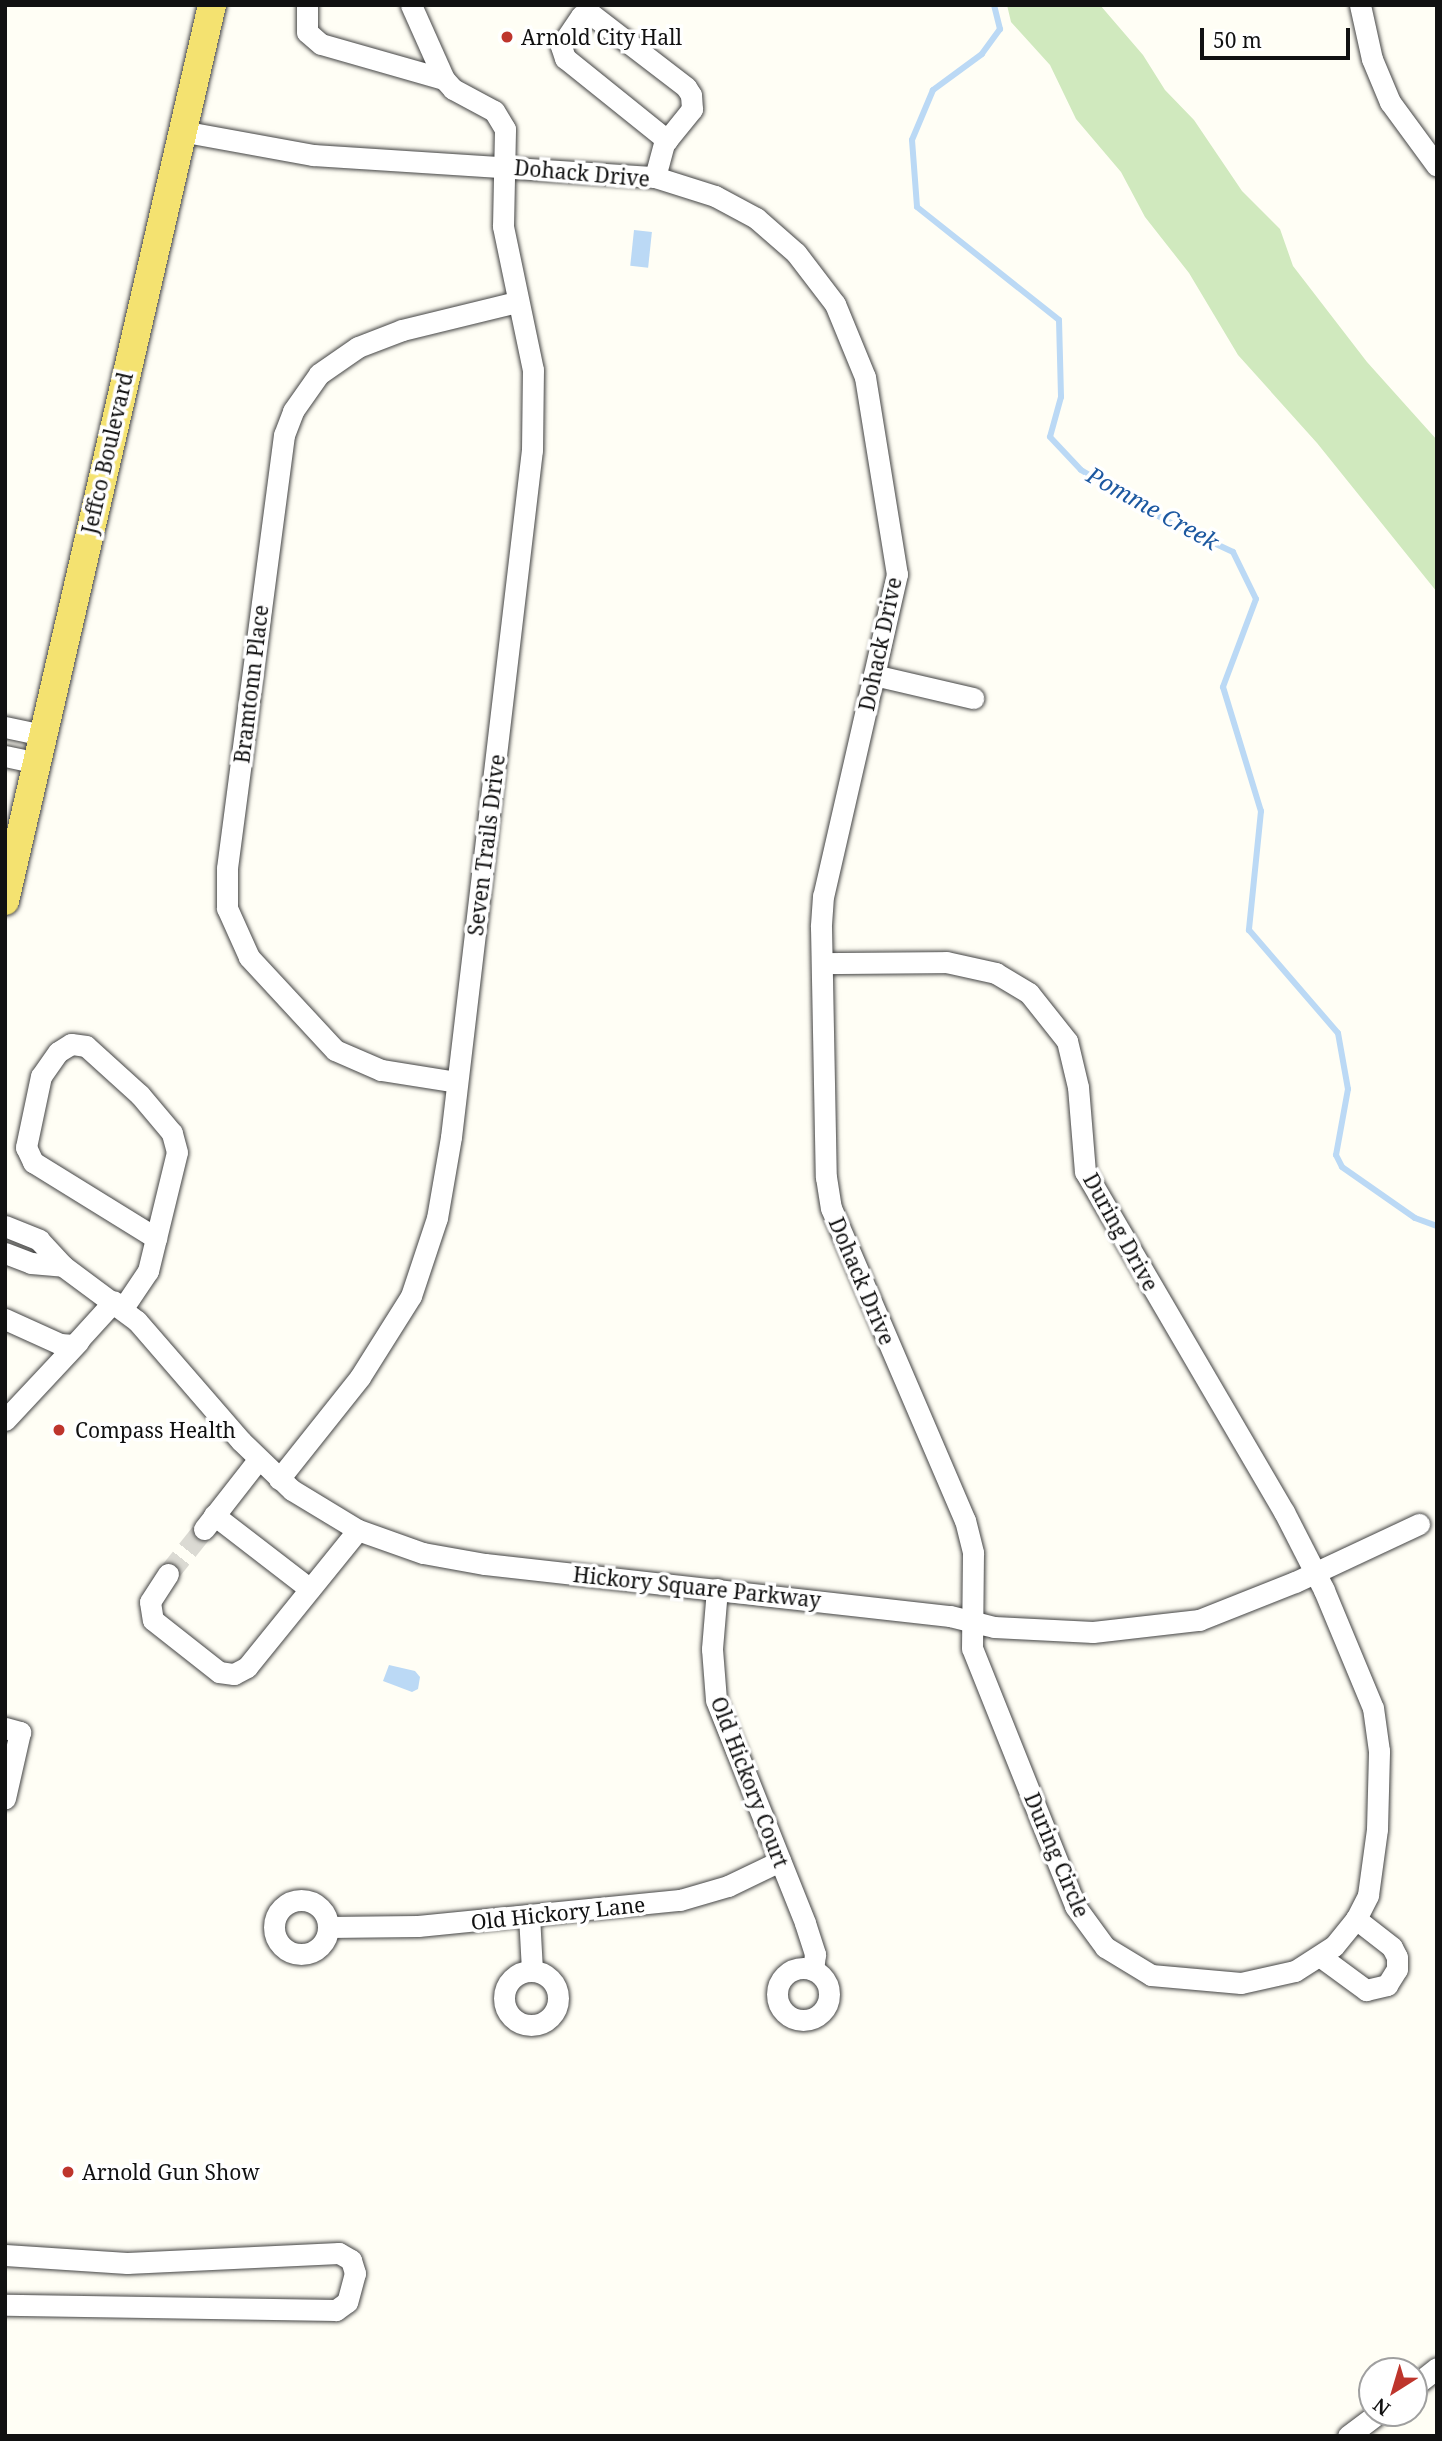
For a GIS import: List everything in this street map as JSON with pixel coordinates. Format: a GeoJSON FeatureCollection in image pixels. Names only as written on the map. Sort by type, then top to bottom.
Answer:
{"type":"FeatureCollection","features":[{"type":"Feature","properties":{"kind":"main road","name":"Jeffco Boulevard"},"geometry":{"type":"LineString","coordinates":[[5,901],[212,5]]}},
{"type":"Feature","properties":{"kind":"street"},"geometry":{"type":"LineString","coordinates":[[307,5],[307,32],[321,44],[444,79]]}},
{"type":"Feature","properties":{"kind":"street"},"geometry":{"type":"LineString","coordinates":[[411,5],[444,79]]}},
{"type":"Feature","properties":{"kind":"street"},"geometry":{"type":"LineString","coordinates":[[1360,5],[1372,59],[1390,102],[1437,166]]}},
{"type":"Feature","properties":{"kind":"street"},"geometry":{"type":"LineString","coordinates":[[655,177],[667,140],[692,109],[687,86],[591,14],[576,11],[561,46],[565,58],[667,140]]}},
{"type":"Feature","properties":{"kind":"street","name":"Seven Trails Drive"},"geometry":{"type":"LineString","coordinates":[[279,1479],[360,1377],[423,1269],[437,1218],[457,1082],[532,450],[535,387],[503,226],[505,129],[494,111],[453,89],[444,79]]}},
{"type":"Feature","properties":{"kind":"street","name":"Dohack Drive"},"geometry":{"type":"LineString","coordinates":[[181,131],[313,155],[655,177],[715,196],[756,218],[817,278],[849,329],[867,384],[894,537],[894,598],[826,871],[823,963],[826,1177],[831,1208],[965,1520],[973,1553],[972,1622]]}},
{"type":"Feature","properties":{"kind":"street","name":"Bramtonn Place"},"geometry":{"type":"LineString","coordinates":[[457,1082],[381,1070],[356,1062],[326,1042],[242,945],[227,908],[227,868],[281,452],[293,411],[319,374],[358,347],[402,330],[517,302]]}},
{"type":"Feature","properties":{"kind":"street"},"geometry":{"type":"LineString","coordinates":[[874,675],[973,698]]}},
{"type":"Feature","properties":{"kind":"street"},"geometry":{"type":"LineString","coordinates":[[5,727],[44,735]]}},
{"type":"Feature","properties":{"kind":"street"},"geometry":{"type":"LineString","coordinates":[[5,756],[37,763]]}},
{"type":"Feature","properties":{"kind":"street","name":"During Drive"},"geometry":{"type":"LineString","coordinates":[[823,963],[970,966],[1011,980],[1051,1018],[1067,1041],[1074,1065],[1085,1172],[1252,1454],[1314,1573]]}},
{"type":"Feature","properties":{"kind":"street"},"geometry":{"type":"LineString","coordinates":[[5,1420],[148,1271],[177,1152],[172,1133],[140,1095],[86,1046],[71,1044],[58,1052],[41,1076],[26,1147],[33,1162],[156,1238]]}},
{"type":"Feature","properties":{"kind":"street","name":"Hickory Square Parkway"},"geometry":{"type":"LineString","coordinates":[[5,1226],[39,1240],[63,1266],[119,1304],[258,1460],[279,1479],[358,1530],[399,1546],[459,1560],[717,1589],[1042,1631],[1157,1628],[1199,1620],[1314,1573],[1419,1524]]}},
{"type":"Feature","properties":{"kind":"street","name":"Hickory Square Parkway"},"geometry":{"type":"LineString","coordinates":[[5,1253],[31,1263],[63,1266]]}},
{"type":"Feature","properties":{"kind":"street"},"geometry":{"type":"LineString","coordinates":[[5,1319],[60,1344],[79,1341]]}},
{"type":"Feature","properties":{"kind":"street"},"geometry":{"type":"LineString","coordinates":[[258,1460],[209,1522],[310,1590]]}},
{"type":"Feature","properties":{"kind":"street"},"geometry":{"type":"LineString","coordinates":[[168,1574],[150,1602],[153,1620],[226,1674],[247,1667],[358,1530]]}},
{"type":"Feature","properties":{"kind":"street","name":"During Circle"},"geometry":{"type":"LineString","coordinates":[[972,1622],[976,1659],[1073,1903],[1105,1947],[1151,1975],[1213,1984],[1270,1979],[1321,1957],[1356,1919],[1374,1870],[1378,1732],[1373,1708],[1314,1573]]}},
{"type":"Feature","properties":{"kind":"street","name":"Old Hickory Court"},"geometry":{"type":"LineString","coordinates":[[717,1589],[712,1649],[716,1700],[813,1945],[813,1970]]}},
{"type":"Feature","properties":{"kind":"street"},"geometry":{"type":"LineString","coordinates":[[5,1798],[12,1730]]}},
{"type":"Feature","properties":{"kind":"street","name":"Old Hickory Lane"},"geometry":{"type":"LineString","coordinates":[[328,1927],[418,1926],[680,1900],[728,1886],[780,1861]]}},
{"type":"Feature","properties":{"kind":"street"},"geometry":{"type":"LineString","coordinates":[[529,1915],[532,1971]]}},
{"type":"Feature","properties":{"kind":"street"},"geometry":{"type":"LineString","coordinates":[[1321,1957],[1366,1990],[1387,1985],[1397,1969],[1397,1957],[1392,1947],[1356,1919]]}},
{"type":"Feature","properties":{"kind":"street"},"geometry":{"type":"LineString","coordinates":[[5,2255],[127,2263],[339,2252],[351,2260],[355,2273],[347,2302],[336,2311],[5,2305]]}},
{"type":"Feature","properties":{"kind":"green space"},"geometry":{"type":"Polygon","coordinates":[[[1007,5],[1100,5],[1143,55],[1165,90],[1194,120],[1242,191],[1280,229],[1293,266],[1367,362],[1437,440],[1437,592],[1317,443],[1238,355],[1189,273],[1145,217],[1121,172],[1076,119],[1050,65],[1011,22],[1007,5]]]}},
{"type":"Feature","properties":{"kind":"water"},"geometry":{"type":"Polygon","coordinates":[[[634,230],[652,232],[648,268],[630,266],[634,230]]]}},
{"type":"Feature","properties":{"kind":"water"},"geometry":{"type":"Polygon","coordinates":[[[389,1665],[415,1671],[420,1677],[418,1689],[412,1692],[383,1681],[389,1665]]]}},
{"type":"Feature","properties":{"kind":"waterway","name":"Pomme Creek"},"geometry":{"type":"LineString","coordinates":[[994,5],[1000,29],[982,54],[933,90],[912,140],[917,207],[1059,320],[1061,397],[1050,437],[1081,470],[1167,521],[1233,552],[1256,599],[1223,687],[1261,811],[1249,930],[1338,1033],[1348,1089],[1336,1155],[1342,1167],[1415,1218],[1437,1226]]}},
{"type":"Feature","properties":{"kind":"tunnel"},"geometry":{"type":"LineString","coordinates":[[168,1574],[204,1529]]}},
{"type":"Feature","properties":{"kind":"place","name":"Arnold City Hall"},"geometry":{"type":"Point","coordinates":[507,37]}},
{"type":"Feature","properties":{"kind":"place","name":"Compass Health"},"geometry":{"type":"Point","coordinates":[59,1430]}},
{"type":"Feature","properties":{"kind":"place","name":"Arnold Gun Show"},"geometry":{"type":"Point","coordinates":[68,2172]}}]}
